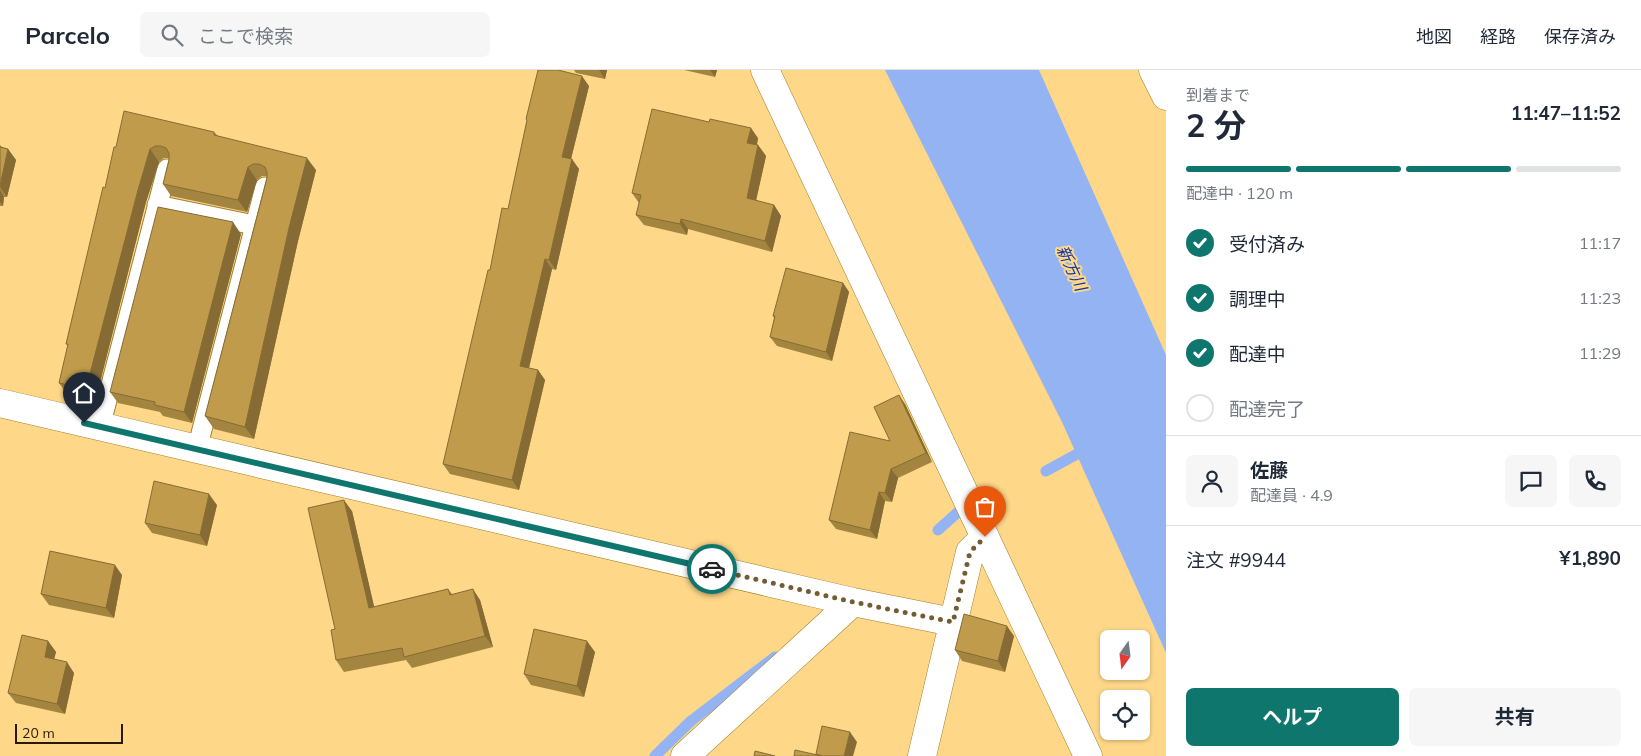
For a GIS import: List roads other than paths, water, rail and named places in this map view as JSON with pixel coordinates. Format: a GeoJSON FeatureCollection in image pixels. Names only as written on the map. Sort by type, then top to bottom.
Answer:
{"type":"FeatureCollection","features":[{"type":"Feature","properties":{"kind":"street"},"geometry":{"type":"LineString","coordinates":[[765,70],[1088,756]]}},
{"type":"Feature","properties":{"kind":"street"},"geometry":{"type":"LineString","coordinates":[[1154,70],[1166,96]]}},
{"type":"Feature","properties":{"kind":"street"},"geometry":{"type":"LineString","coordinates":[[0,403],[853,602],[953,622]]}},
{"type":"Feature","properties":{"kind":"street"},"geometry":{"type":"LineString","coordinates":[[922,756],[970,552],[985,537]]}},
{"type":"Feature","properties":{"kind":"street"},"geometry":{"type":"LineString","coordinates":[[685,756],[853,602]]}},
{"type":"Feature","properties":{"kind":"lane"},"geometry":{"type":"LineString","coordinates":[[100,427],[166,169]]}},
{"type":"Feature","properties":{"kind":"lane"},"geometry":{"type":"LineString","coordinates":[[197,449],[265,187]]}},
{"type":"Feature","properties":{"kind":"lane"},"geometry":{"type":"LineString","coordinates":[[157,205],[254,225]]}},
{"type":"Feature","properties":{"kind":"water","name":"新方川"},"geometry":{"type":"Polygon","coordinates":[[[885,70],[1039,70],[1166,355],[1166,653],[1062,422],[885,70]]]}},
{"type":"Feature","properties":{"kind":"waterway"},"geometry":{"type":"LineString","coordinates":[[1046,471],[1088,448]]}},
{"type":"Feature","properties":{"kind":"waterway"},"geometry":{"type":"LineString","coordinates":[[938,530],[957,513]]}},
{"type":"Feature","properties":{"kind":"waterway"},"geometry":{"type":"LineString","coordinates":[[655,756],[691,721],[775,657]]}}]}
